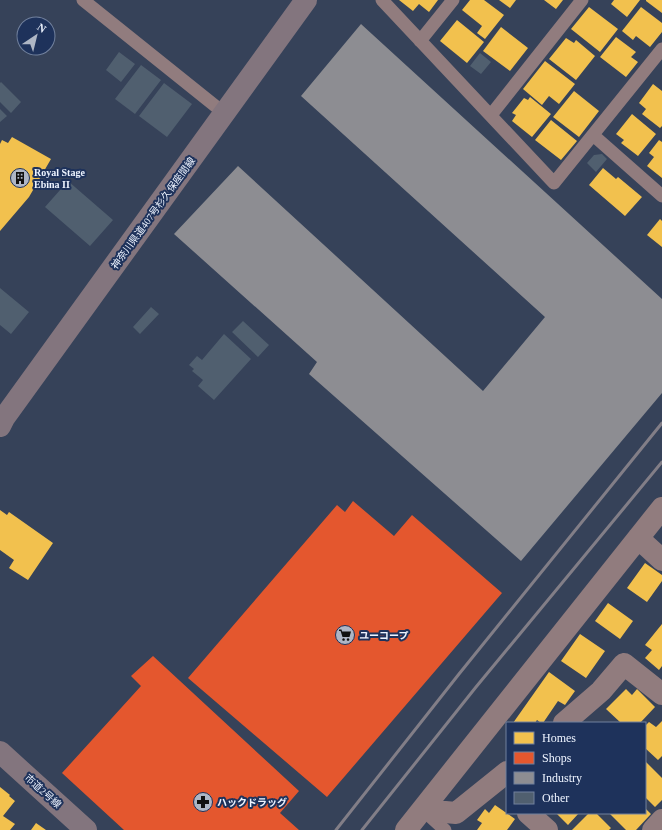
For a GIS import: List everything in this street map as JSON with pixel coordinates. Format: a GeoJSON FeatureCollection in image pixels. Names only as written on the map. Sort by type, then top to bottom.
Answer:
{"type":"FeatureCollection","features":[{"type":"Feature","properties":{"kind":"main road","name":"神奈川県道407号杉久保座間線"},"geometry":{"type":"LineString","coordinates":[[0,426],[4,418],[306,0]]}},
{"type":"Feature","properties":{"kind":"main road","name":"市道2号線"},"geometry":{"type":"LineString","coordinates":[[0,752],[86,830]]}},
{"type":"Feature","properties":{"kind":"street"},"geometry":{"type":"LineString","coordinates":[[406,830],[662,508]]}},
{"type":"Feature","properties":{"kind":"street"},"geometry":{"type":"LineString","coordinates":[[638,538],[662,560]]}},
{"type":"Feature","properties":{"kind":"street"},"geometry":{"type":"LineString","coordinates":[[565,722],[602,691],[624,664],[662,694]]}},
{"type":"Feature","properties":{"kind":"street"},"geometry":{"type":"LineString","coordinates":[[423,810],[456,813],[503,783]]}},
{"type":"Feature","properties":{"kind":"street"},"geometry":{"type":"LineString","coordinates":[[529,814],[547,830]]}},
{"type":"Feature","properties":{"kind":"street"},"geometry":{"type":"LineString","coordinates":[[653,830],[662,820]]}},
{"type":"Feature","properties":{"kind":"lane"},"geometry":{"type":"LineString","coordinates":[[83,0],[224,113]]}},
{"type":"Feature","properties":{"kind":"lane"},"geometry":{"type":"LineString","coordinates":[[382,0],[554,183],[662,49]]}},
{"type":"Feature","properties":{"kind":"lane"},"geometry":{"type":"LineString","coordinates":[[420,41],[454,0]]}},
{"type":"Feature","properties":{"kind":"lane"},"geometry":{"type":"LineString","coordinates":[[491,115],[582,0]]}},
{"type":"Feature","properties":{"kind":"lane"},"geometry":{"type":"LineString","coordinates":[[593,135],[662,196]]}},
{"type":"Feature","properties":{"kind":"lane"},"geometry":{"type":"LineString","coordinates":[[423,810],[445,830]]}},
{"type":"Feature","properties":{"kind":"building: Homes"},"geometry":{"type":"Polygon","coordinates":[[[399,0],[438,0],[429,12],[419,4],[413,11],[399,0]]]}},
{"type":"Feature","properties":{"kind":"building: Homes"},"geometry":{"type":"Polygon","coordinates":[[[470,0],[484,0],[504,15],[485,39],[477,33],[482,26],[462,10],[470,0]]]}},
{"type":"Feature","properties":{"kind":"building: Homes"},"geometry":{"type":"Polygon","coordinates":[[[499,0],[516,0],[510,8],[499,0]]]}},
{"type":"Feature","properties":{"kind":"building: Homes"},"geometry":{"type":"Polygon","coordinates":[[[544,0],[563,0],[556,9],[544,0]]]}},
{"type":"Feature","properties":{"kind":"building: Homes"},"geometry":{"type":"Polygon","coordinates":[[[614,0],[640,0],[627,17],[611,4],[614,0]]]}},
{"type":"Feature","properties":{"kind":"building: Homes"},"geometry":{"type":"Polygon","coordinates":[[[662,0],[662,13],[646,1],[662,0]]]}},
{"type":"Feature","properties":{"kind":"building: Homes"},"geometry":{"type":"Polygon","coordinates":[[[589,7],[618,29],[600,52],[571,29],[589,7]]]}},
{"type":"Feature","properties":{"kind":"building: Homes"},"geometry":{"type":"Polygon","coordinates":[[[641,7],[662,23],[662,32],[650,47],[636,36],[633,40],[622,31],[641,7]]]}},
{"type":"Feature","properties":{"kind":"building: Homes"},"geometry":{"type":"Polygon","coordinates":[[[457,20],[484,42],[467,63],[440,41],[457,20]]]}},
{"type":"Feature","properties":{"kind":"building: Homes"},"geometry":{"type":"Polygon","coordinates":[[[501,27],[528,48],[510,71],[483,51],[501,27]]]}},
{"type":"Feature","properties":{"kind":"building: Homes"},"geometry":{"type":"Polygon","coordinates":[[[616,37],[636,52],[631,57],[638,62],[626,77],[600,57],[616,37]]]}},
{"type":"Feature","properties":{"kind":"building: Homes"},"geometry":{"type":"Polygon","coordinates":[[[566,38],[574,43],[576,40],[595,56],[576,80],[549,59],[566,38]]]}},
{"type":"Feature","properties":{"kind":"building: Homes"},"geometry":{"type":"Polygon","coordinates":[[[545,61],[575,84],[559,104],[549,96],[542,105],[523,89],[545,61]]]}},
{"type":"Feature","properties":{"kind":"building: Homes"},"geometry":{"type":"Polygon","coordinates":[[[653,84],[662,91],[662,126],[660,128],[642,114],[646,109],[639,103],[653,84]]]}},
{"type":"Feature","properties":{"kind":"building: Homes"},"geometry":{"type":"Polygon","coordinates":[[[574,91],[599,111],[579,137],[553,117],[574,91]]]}},
{"type":"Feature","properties":{"kind":"building: Homes"},"geometry":{"type":"Polygon","coordinates":[[[530,97],[551,114],[532,137],[512,121],[516,115],[512,113],[524,98],[528,100],[530,97]]]}},
{"type":"Feature","properties":{"kind":"building: Homes"},"geometry":{"type":"Polygon","coordinates":[[[632,114],[656,134],[638,156],[621,143],[624,140],[616,134],[632,114]]]}},
{"type":"Feature","properties":{"kind":"building: Homes"},"geometry":{"type":"Polygon","coordinates":[[[551,120],[577,141],[561,160],[535,140],[551,120]]]}},
{"type":"Feature","properties":{"kind":"building: Homes","name":"Royal Stage Ebina II"},"geometry":{"type":"Polygon","coordinates":[[[12,137],[51,159],[29,197],[0,231],[0,144],[2,140],[8,143],[12,137]]]}},
{"type":"Feature","properties":{"kind":"building: Homes"},"geometry":{"type":"Polygon","coordinates":[[[659,140],[662,142],[662,178],[647,166],[654,157],[649,153],[659,140]]]}},
{"type":"Feature","properties":{"kind":"building: Homes"},"geometry":{"type":"Polygon","coordinates":[[[603,168],[616,179],[618,177],[642,197],[625,216],[589,185],[603,168]]]}},
{"type":"Feature","properties":{"kind":"building: Homes"},"geometry":{"type":"Polygon","coordinates":[[[660,219],[662,221],[662,247],[647,235],[660,219]]]}},
{"type":"Feature","properties":{"kind":"building: Homes"},"geometry":{"type":"Polygon","coordinates":[[[0,510],[7,515],[9,512],[53,543],[28,580],[9,568],[14,560],[0,550],[0,510]]]}},
{"type":"Feature","properties":{"kind":"building: Homes"},"geometry":{"type":"Polygon","coordinates":[[[645,563],[662,575],[662,581],[647,602],[627,588],[645,563]]]}},
{"type":"Feature","properties":{"kind":"building: Homes"},"geometry":{"type":"Polygon","coordinates":[[[608,603],[633,621],[620,639],[595,621],[608,603]]]}},
{"type":"Feature","properties":{"kind":"building: Homes"},"geometry":{"type":"Polygon","coordinates":[[[662,624],[662,666],[659,670],[645,658],[652,650],[645,645],[662,624]]]}},
{"type":"Feature","properties":{"kind":"building: Homes"},"geometry":{"type":"Polygon","coordinates":[[[580,634],[605,651],[586,678],[561,661],[580,634]]]}},
{"type":"Feature","properties":{"kind":"building: Homes"},"geometry":{"type":"Polygon","coordinates":[[[549,672],[575,691],[565,705],[558,701],[544,722],[537,720],[536,722],[514,722],[549,672]]]}},
{"type":"Feature","properties":{"kind":"building: Homes"},"geometry":{"type":"Polygon","coordinates":[[[626,689],[632,695],[637,689],[655,707],[641,722],[620,722],[606,709],[626,689]]]}},
{"type":"Feature","properties":{"kind":"building: Homes"},"geometry":{"type":"Polygon","coordinates":[[[662,721],[662,756],[658,760],[646,749],[646,725],[649,722],[656,727],[662,721]]]}},
{"type":"Feature","properties":{"kind":"building: Homes"},"geometry":{"type":"Polygon","coordinates":[[[646,762],[662,778],[662,800],[655,807],[646,798],[646,762]]]}},
{"type":"Feature","properties":{"kind":"building: Homes"},"geometry":{"type":"Polygon","coordinates":[[[0,787],[15,801],[3,816],[15,824],[10,830],[0,830],[0,787]]]}},
{"type":"Feature","properties":{"kind":"building: Homes"},"geometry":{"type":"Polygon","coordinates":[[[495,805],[515,819],[507,830],[477,830],[482,823],[477,820],[485,809],[489,813],[495,805]]]}},
{"type":"Feature","properties":{"kind":"building: Homes"},"geometry":{"type":"Polygon","coordinates":[[[646,809],[651,814],[636,830],[626,830],[610,814],[646,814],[646,809]]]}},
{"type":"Feature","properties":{"kind":"building: Homes"},"geometry":{"type":"Polygon","coordinates":[[[557,814],[578,814],[568,825],[557,814]]]}},
{"type":"Feature","properties":{"kind":"building: Homes"},"geometry":{"type":"Polygon","coordinates":[[[588,814],[597,814],[611,828],[609,830],[572,830],[588,814]]]}},
{"type":"Feature","properties":{"kind":"building: Homes"},"geometry":{"type":"Polygon","coordinates":[[[36,823],[46,830],[31,830],[36,823]]]}},
{"type":"Feature","properties":{"kind":"building: Shops","name":"ユーコープ"},"geometry":{"type":"Polygon","coordinates":[[[353,501],[394,536],[412,515],[502,593],[327,797],[188,678],[337,505],[345,512],[353,501]]]}},
{"type":"Feature","properties":{"kind":"building: Shops"},"geometry":{"type":"Polygon","coordinates":[[[153,656],[299,791],[280,813],[299,830],[124,830],[62,773],[141,686],[131,676],[153,656]]]}},
{"type":"Feature","properties":{"kind":"building: Industry"},"geometry":{"type":"Polygon","coordinates":[[[361,24],[662,299],[662,393],[521,561],[309,374],[317,362],[174,234],[238,166],[483,391],[545,317],[301,96],[361,24]]]}},
{"type":"Feature","properties":{"kind":"building: Other"},"geometry":{"type":"Polygon","coordinates":[[[119,52],[135,64],[121,82],[106,70],[119,52]]]}},
{"type":"Feature","properties":{"kind":"building: Other"},"geometry":{"type":"Polygon","coordinates":[[[480,53],[491,62],[481,74],[470,66],[480,53]]]}},
{"type":"Feature","properties":{"kind":"building: Other"},"geometry":{"type":"Polygon","coordinates":[[[141,65],[161,80],[135,114],[115,99],[141,65]]]}},
{"type":"Feature","properties":{"kind":"building: Other"},"geometry":{"type":"Polygon","coordinates":[[[1,82],[21,102],[11,113],[0,102],[1,82]]]}},
{"type":"Feature","properties":{"kind":"building: Other"},"geometry":{"type":"Polygon","coordinates":[[[164,83],[192,104],[167,137],[139,116],[164,83]]]}},
{"type":"Feature","properties":{"kind":"building: Other"},"geometry":{"type":"Polygon","coordinates":[[[0,109],[7,116],[0,122],[0,109]]]}},
{"type":"Feature","properties":{"kind":"building: Other"},"geometry":{"type":"Polygon","coordinates":[[[602,154],[607,159],[596,172],[587,163],[594,155],[602,154]]]}},
{"type":"Feature","properties":{"kind":"building: Other"},"geometry":{"type":"Polygon","coordinates":[[[68,181],[113,220],[90,246],[45,207],[68,181]]]}},
{"type":"Feature","properties":{"kind":"building: Other"},"geometry":{"type":"Polygon","coordinates":[[[0,288],[29,312],[11,334],[0,325],[0,288]]]}},
{"type":"Feature","properties":{"kind":"building: Other"},"geometry":{"type":"Polygon","coordinates":[[[151,307],[159,314],[140,334],[133,327],[151,307]]]}},
{"type":"Feature","properties":{"kind":"building: Other"},"geometry":{"type":"Polygon","coordinates":[[[243,321],[269,345],[258,357],[232,332],[243,321]]]}},
{"type":"Feature","properties":{"kind":"building: Other"},"geometry":{"type":"Polygon","coordinates":[[[224,334],[251,359],[214,400],[198,386],[203,380],[192,371],[194,369],[189,365],[197,356],[202,360],[224,334]]]}},
{"type":"Feature","properties":{"kind":"railway"},"geometry":{"type":"LineString","coordinates":[[336,830],[459,674],[662,423]]}},
{"type":"Feature","properties":{"kind":"railway"},"geometry":{"type":"LineString","coordinates":[[362,830],[476,687],[662,462]]}},
{"type":"Feature","properties":{"kind":"place","name":"Royal Stage Ebina II"},"geometry":{"type":"Point","coordinates":[20,178]}},
{"type":"Feature","properties":{"kind":"place","name":"ユーコープ"},"geometry":{"type":"Point","coordinates":[345,635]}},
{"type":"Feature","properties":{"kind":"place","name":"ハックドラッグ"},"geometry":{"type":"Point","coordinates":[203,802]}}]}
